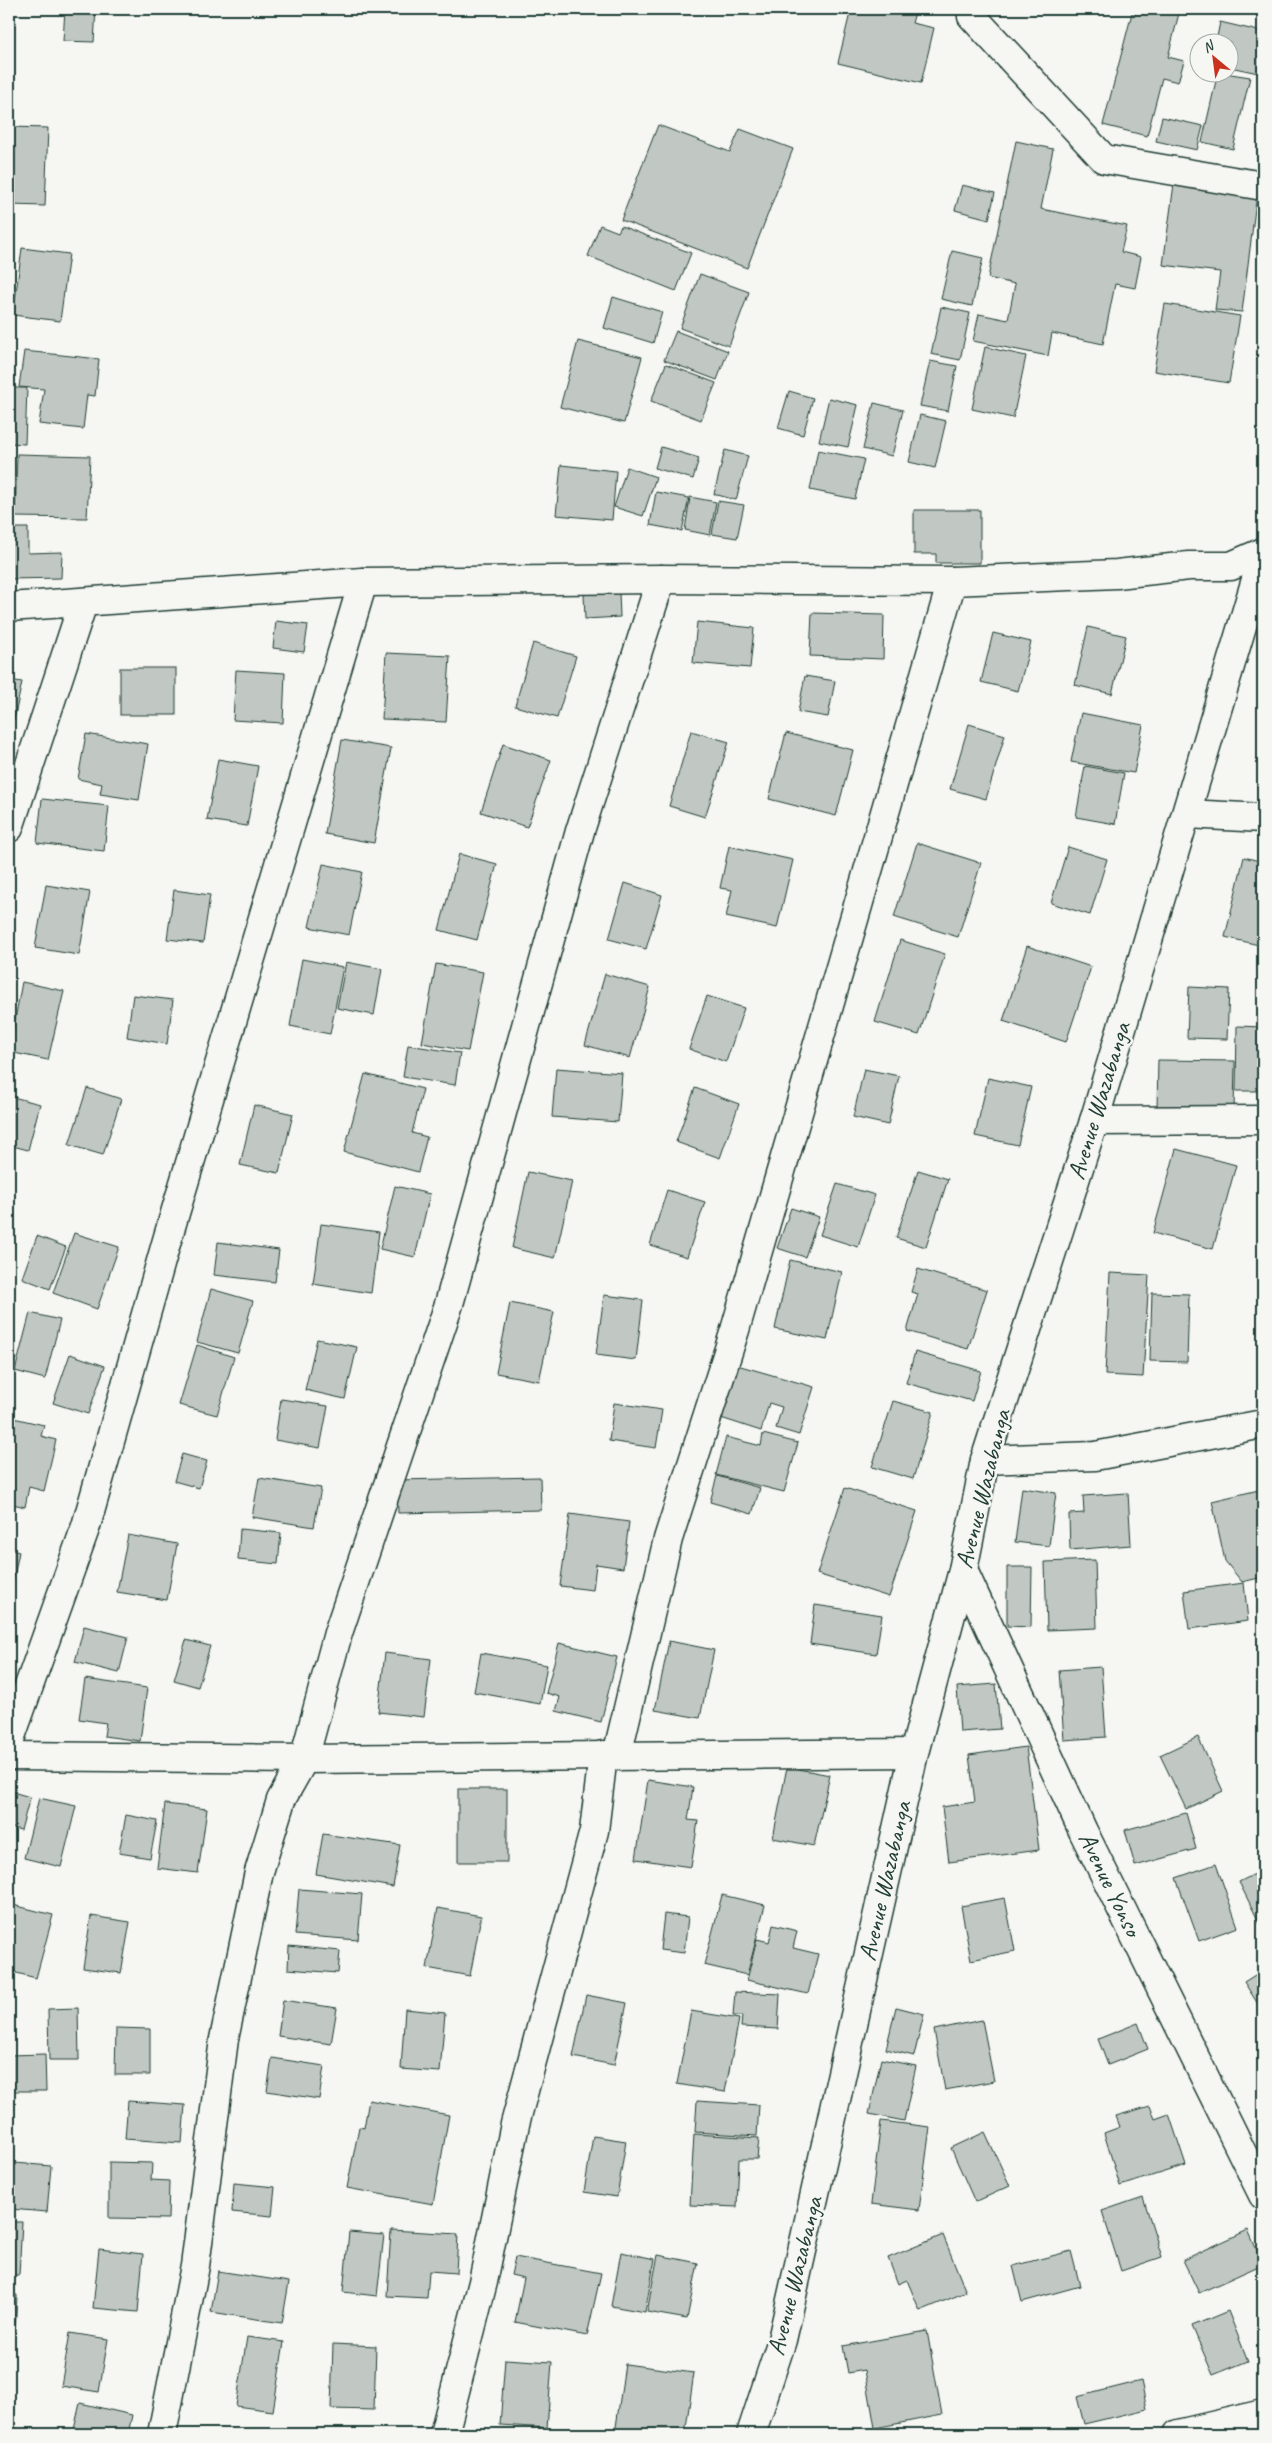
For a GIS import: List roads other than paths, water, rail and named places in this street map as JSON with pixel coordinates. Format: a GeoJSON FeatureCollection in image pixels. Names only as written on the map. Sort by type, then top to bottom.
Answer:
{"type":"FeatureCollection","features":[{"type":"Feature","properties":{"kind":"street"},"geometry":{"type":"LineString","coordinates":[[974,9],[972,16],[1104,159],[1263,186]]}},
{"type":"Feature","properties":{"kind":"street"},"geometry":{"type":"LineString","coordinates":[[9,607],[363,582],[661,578],[952,581],[1117,574],[1189,566],[1232,566],[1263,554]]}},
{"type":"Feature","properties":{"kind":"street","name":"Avenue Wazabanga"},"geometry":{"type":"LineString","coordinates":[[751,2434],[782,2340],[914,1753],[963,1570],[986,1460],[1094,1121],[1263,554]]}},
{"type":"Feature","properties":{"kind":"street"},"geometry":{"type":"LineString","coordinates":[[162,2434],[195,2266],[224,2039],[259,1872],[281,1800],[304,1759],[338,1632],[449,1304],[580,831],[661,578]]}},
{"type":"Feature","properties":{"kind":"street"},"geometry":{"type":"LineString","coordinates":[[444,2434],[483,2282],[514,2124],[594,1831],[610,1755],[668,1538],[738,1321],[952,581]]}},
{"type":"Feature","properties":{"kind":"street"},"geometry":{"type":"LineString","coordinates":[[9,1742],[86,1526],[170,1231],[363,582]]}},
{"type":"Feature","properties":{"kind":"street"},"geometry":{"type":"LineString","coordinates":[[9,828],[83,603]]}},
{"type":"Feature","properties":{"kind":"street"},"geometry":{"type":"LineString","coordinates":[[1187,814],[1263,818]]}},
{"type":"Feature","properties":{"kind":"street"},"geometry":{"type":"LineString","coordinates":[[1094,1121],[1263,1120]]}},
{"type":"Feature","properties":{"kind":"street"},"geometry":{"type":"LineString","coordinates":[[986,1460],[1095,1456],[1263,1424]]}},
{"type":"Feature","properties":{"kind":"street","name":"Avenue Yonso"},"geometry":{"type":"LineString","coordinates":[[963,1570],[1083,1831],[1263,2195]]}},
{"type":"Feature","properties":{"kind":"street"},"geometry":{"type":"LineString","coordinates":[[9,1756],[304,1759],[914,1753]]}},
{"type":"Feature","properties":{"kind":"street"},"geometry":{"type":"LineString","coordinates":[[1178,2434],[1263,2414]]}}]}
